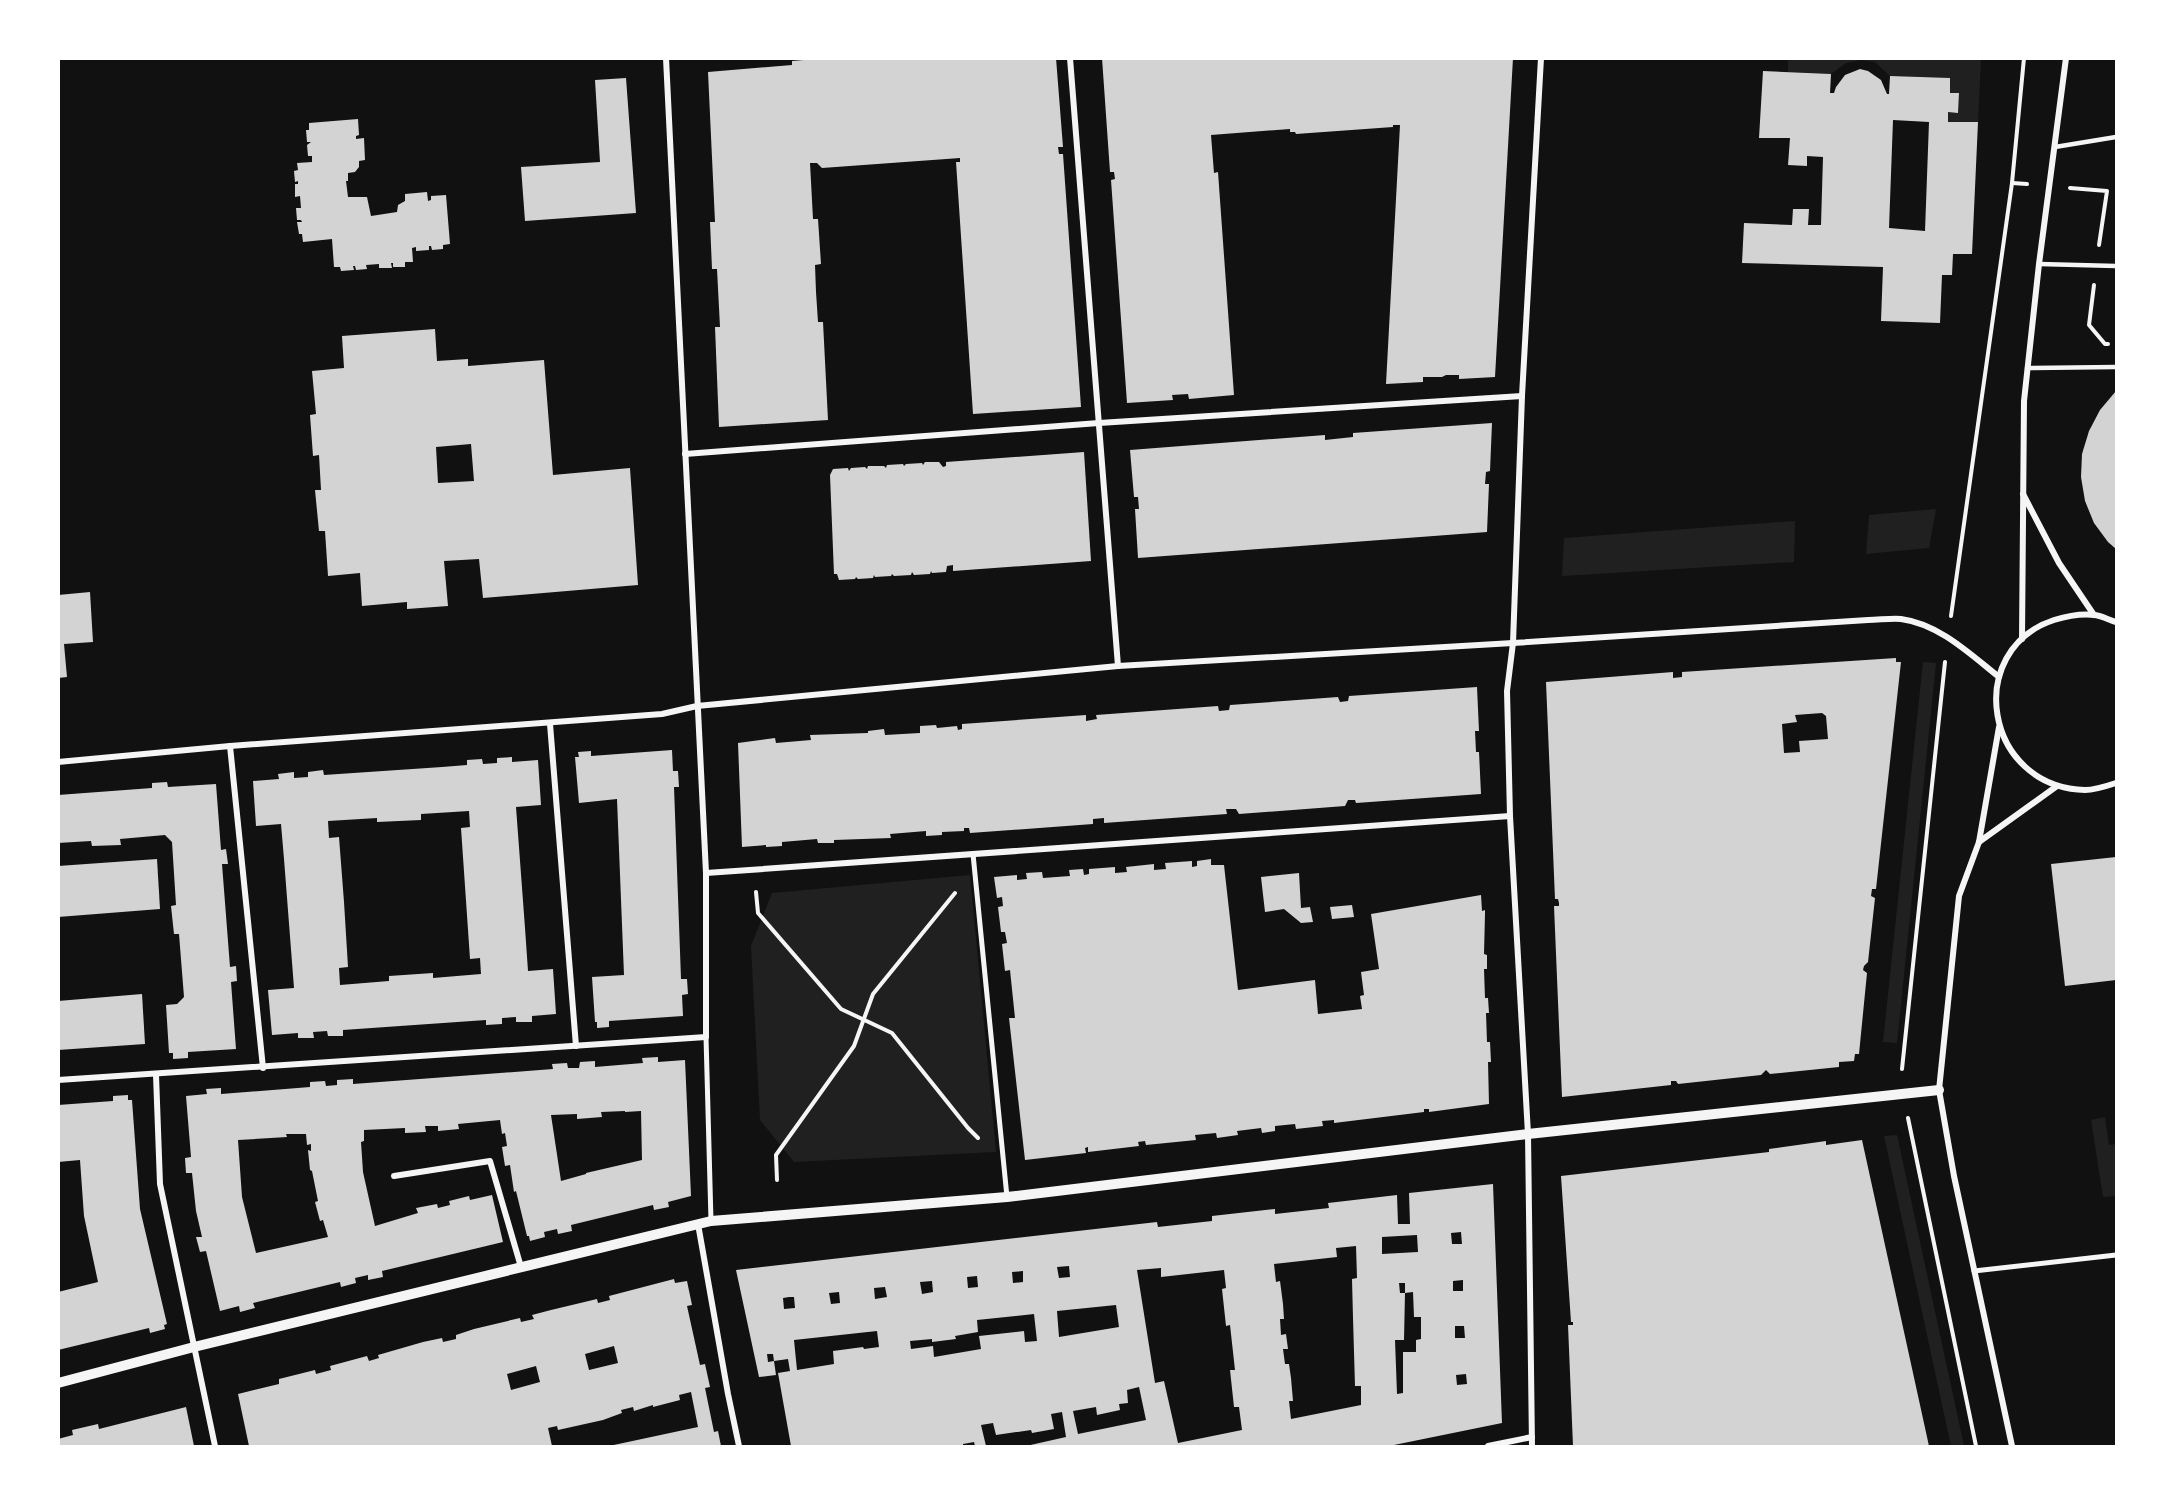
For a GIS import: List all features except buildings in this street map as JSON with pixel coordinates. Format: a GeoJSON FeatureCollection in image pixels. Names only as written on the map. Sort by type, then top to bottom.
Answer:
{"type":"FeatureCollection","features":[{"type":"Feature","properties":{"kind":"street"},"geometry":{"type":"LineString","coordinates":[[666,58],[706,873],[706,1037],[711,1221]]}},
{"type":"Feature","properties":{"kind":"street"},"geometry":{"type":"LineString","coordinates":[[1070,58],[1118,666]]}},
{"type":"Feature","properties":{"kind":"street"},"geometry":{"type":"LineString","coordinates":[[1532,1446],[1528,1134],[1510,816],[1507,691],[1513,643],[1522,396],[1541,58]]}},
{"type":"Feature","properties":{"kind":"street"},"geometry":{"type":"LineString","coordinates":[[2022,639],[2024,401],[2066,58]]}},
{"type":"Feature","properties":{"kind":"street"},"geometry":{"type":"LineString","coordinates":[[685,454],[1099,423],[1522,396]]}},
{"type":"Feature","properties":{"kind":"street"},"geometry":{"type":"LineString","coordinates":[[2022,493],[2060,563],[2094,615]]}},
{"type":"Feature","properties":{"kind":"street"},"geometry":{"type":"LineString","coordinates":[[2116,622],[2094,615],[2068,616],[2043,624],[2022,639],[2008,656],[1999,677],[1995,702],[1999,727],[2011,753],[2032,774],[2057,786],[2087,790],[2116,783]]}},
{"type":"Feature","properties":{"kind":"street"},"geometry":{"type":"LineString","coordinates":[[58,762],[230,746],[662,714],[697,706],[1118,666],[1901,619],[1926,626],[1947,637],[1999,677]]}},
{"type":"Feature","properties":{"kind":"street"},"geometry":{"type":"LineString","coordinates":[[550,724],[576,1046]]}},
{"type":"Feature","properties":{"kind":"street"},"geometry":{"type":"LineString","coordinates":[[1999,727],[1979,842],[1959,896],[1938,1090],[1954,1176],[2012,1446]]}},
{"type":"Feature","properties":{"kind":"street"},"geometry":{"type":"LineString","coordinates":[[230,746],[263,1068]]}},
{"type":"Feature","properties":{"kind":"street"},"geometry":{"type":"LineString","coordinates":[[1979,842],[2057,786]]}},
{"type":"Feature","properties":{"kind":"street"},"geometry":{"type":"LineString","coordinates":[[706,873],[1510,816]]}},
{"type":"Feature","properties":{"kind":"street"},"geometry":{"type":"LineString","coordinates":[[973,854],[1007,1197]]}},
{"type":"Feature","properties":{"kind":"street"},"geometry":{"type":"LineString","coordinates":[[58,1080],[706,1037]]}},
{"type":"Feature","properties":{"kind":"street"},"geometry":{"type":"LineString","coordinates":[[156,1075],[160,1184],[216,1446]]}},
{"type":"Feature","properties":{"kind":"street"},"geometry":{"type":"LineString","coordinates":[[58,1383],[194,1347],[711,1221],[1007,1197],[1528,1134],[1938,1090]]}},
{"type":"Feature","properties":{"kind":"street"},"geometry":{"type":"LineString","coordinates":[[394,1176],[490,1161],[521,1268]]}},
{"type":"Feature","properties":{"kind":"street"},"geometry":{"type":"LineString","coordinates":[[698,1224],[739,1446]]}},
{"type":"Feature","properties":{"kind":"street"},"geometry":{"type":"LineString","coordinates":[[1974,1271],[2116,1255]]}},
{"type":"Feature","properties":{"kind":"street"},"geometry":{"type":"LineString","coordinates":[[1488,1446],[1532,1437]]}},
{"type":"Feature","properties":{"kind":"lane"},"geometry":{"type":"LineString","coordinates":[[2055,147],[2116,137]]}},
{"type":"Feature","properties":{"kind":"lane"},"geometry":{"type":"LineString","coordinates":[[2039,264],[2116,266]]}},
{"type":"Feature","properties":{"kind":"lane"},"geometry":{"type":"LineString","coordinates":[[2027,368],[2116,367]]}},
{"type":"Feature","properties":{"kind":"path"},"geometry":{"type":"LineString","coordinates":[[1976,1446],[1910,1137],[1902,1061],[1923,881],[1947,637],[2012,183],[2024,58]]}},
{"type":"Feature","properties":{"kind":"path"},"geometry":{"type":"LineString","coordinates":[[777,1180],[776,1155],[854,1046],[873,994],[975,870]]}},
{"type":"Feature","properties":{"kind":"path"},"geometry":{"type":"LineString","coordinates":[[756,889],[758,913],[841,1009],[892,1033],[968,1128],[1003,1161]]}},
{"type":"Feature","properties":{"kind":"shaded area"},"geometry":{"type":"Polygon","coordinates":[[[1788,59],[1981,59],[1978,122],[1948,122],[1948,112],[1958,112],[1959,94],[1950,93],[1949,78],[1890,76],[1875,62],[1861,60],[1846,63],[1831,74],[1788,72],[1788,59]]]}},
{"type":"Feature","properties":{"kind":"shaded area"},"geometry":{"type":"Polygon","coordinates":[[[1936,509],[1929,548],[1866,554],[1869,515],[1936,509]]]}},
{"type":"Feature","properties":{"kind":"shaded area"},"geometry":{"type":"Polygon","coordinates":[[[1795,521],[1794,562],[1562,576],[1564,538],[1795,521]]]}},
{"type":"Feature","properties":{"kind":"shaded area"},"geometry":{"type":"Polygon","coordinates":[[[1923,662],[1936,663],[1897,1043],[1883,1042],[1923,662]]]}},
{"type":"Feature","properties":{"kind":"shaded area"},"geometry":{"type":"Polygon","coordinates":[[[970,875],[996,1152],[794,1162],[760,1120],[751,946],[772,893],[970,875]]]}},
{"type":"Feature","properties":{"kind":"shaded area"},"geometry":{"type":"Polygon","coordinates":[[[2105,1117],[2109,1145],[2116,1144],[2116,1196],[2103,1197],[2091,1120],[2105,1117]]]}},
{"type":"Feature","properties":{"kind":"shaded area"},"geometry":{"type":"Polygon","coordinates":[[[1897,1135],[1964,1446],[1951,1446],[1884,1136],[1897,1135]]]}}]}
